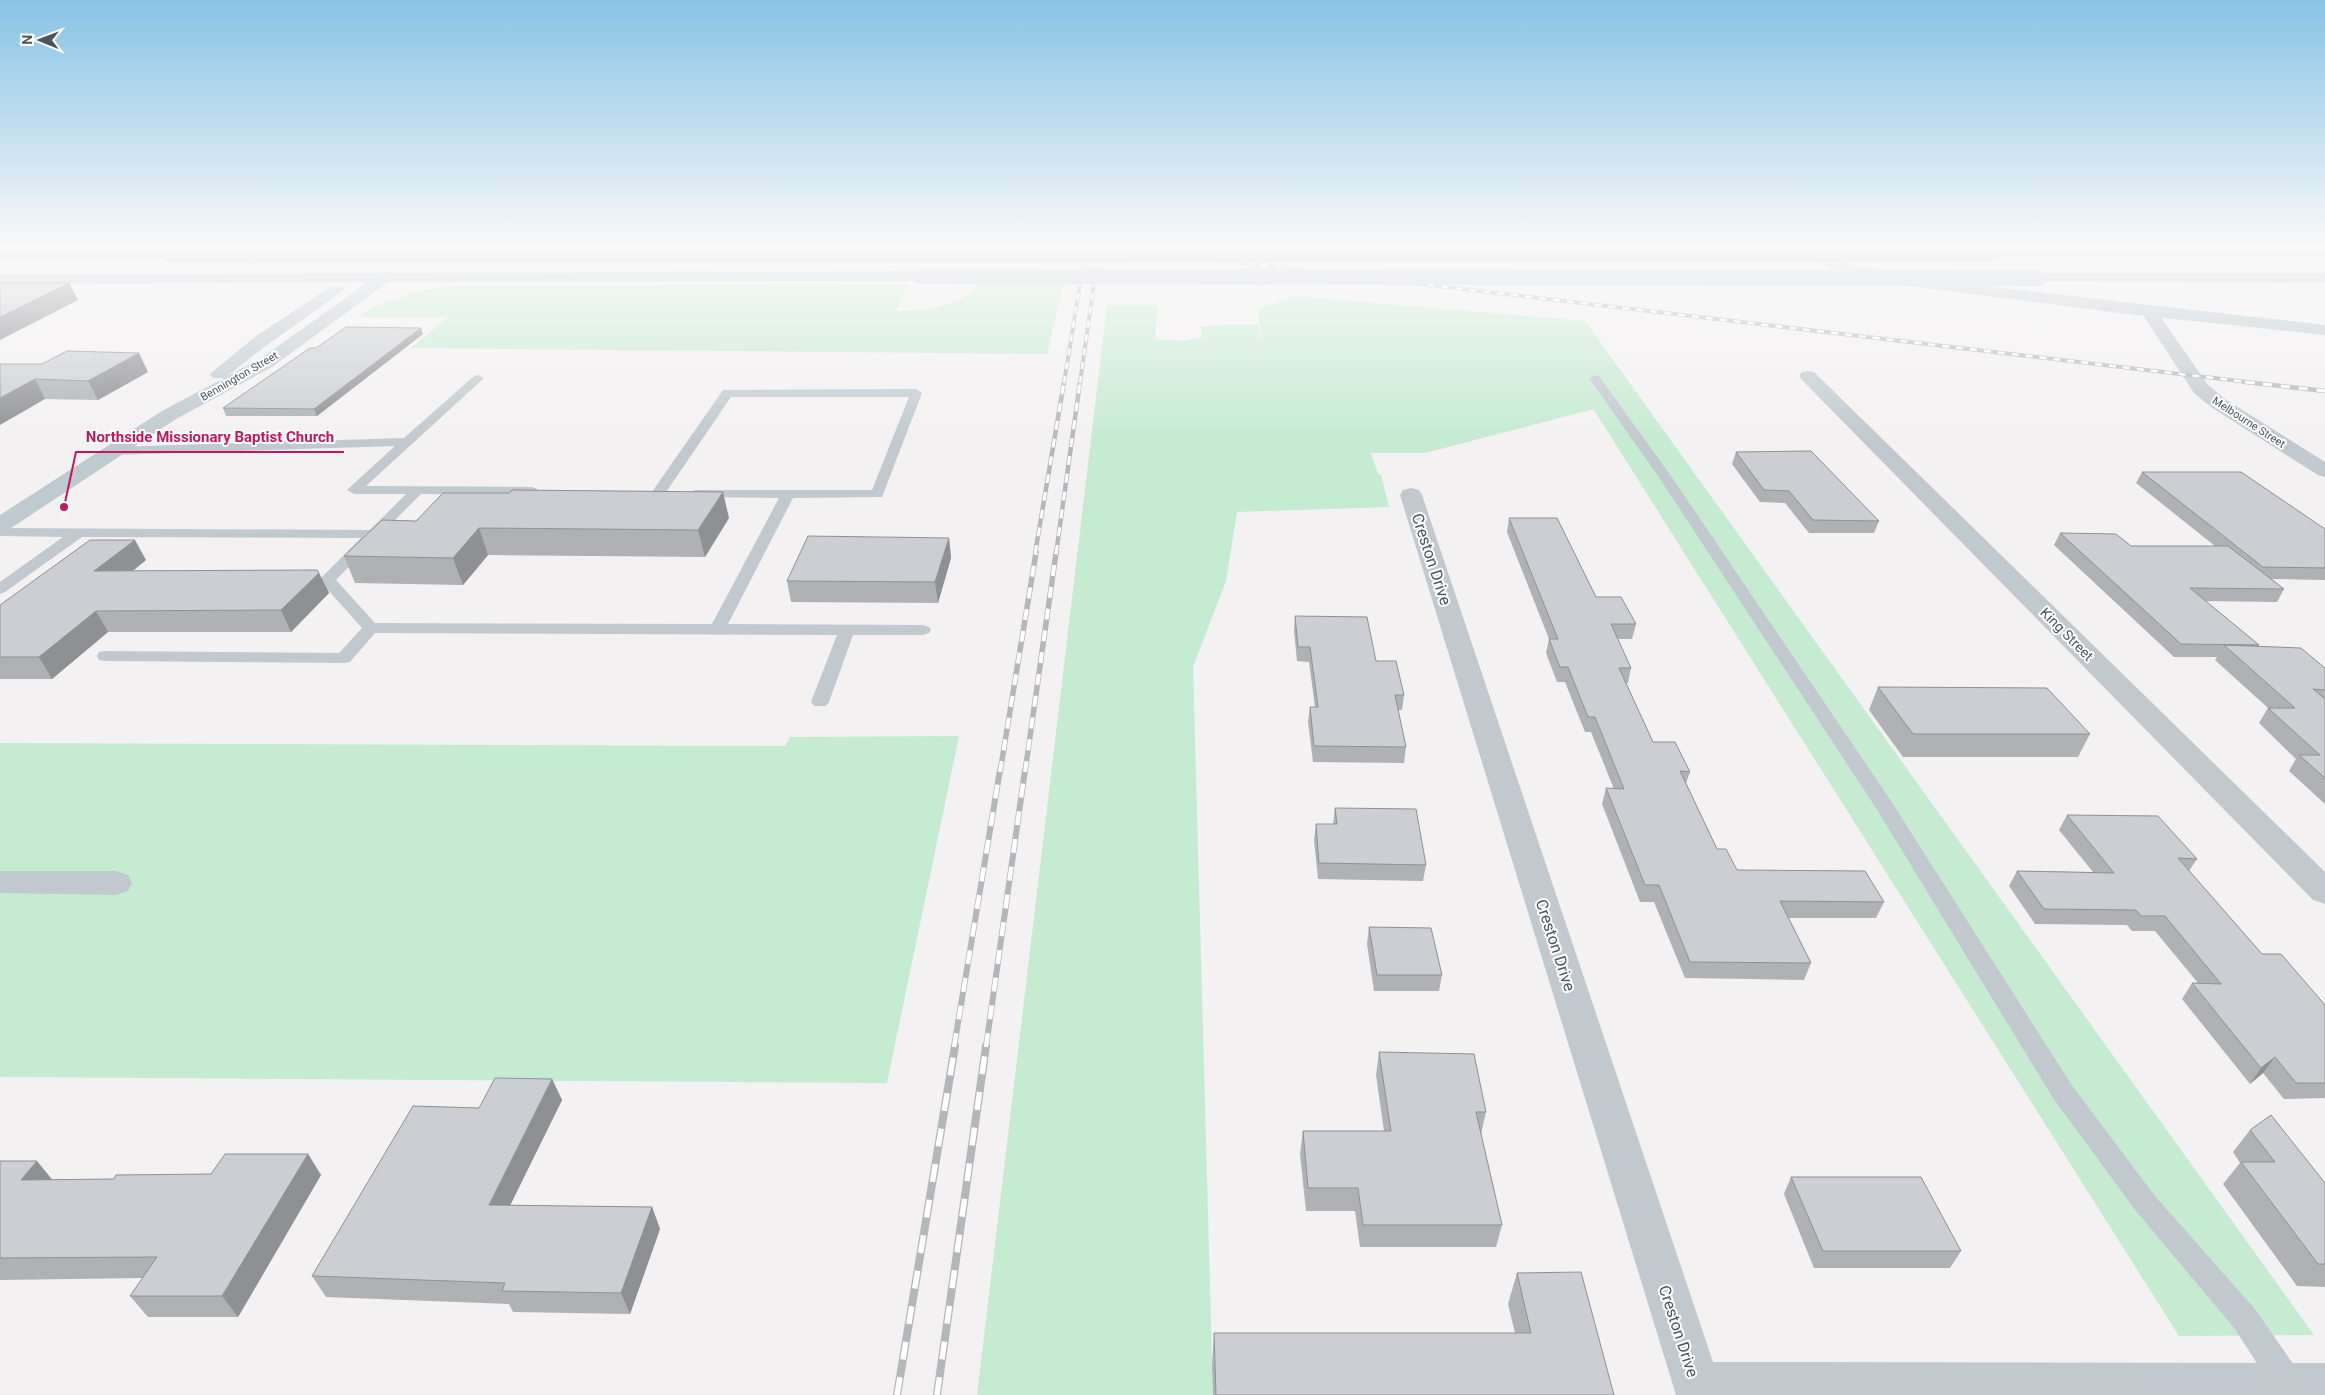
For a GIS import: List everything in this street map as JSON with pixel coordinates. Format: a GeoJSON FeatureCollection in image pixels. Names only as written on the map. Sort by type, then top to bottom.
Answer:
{"type":"FeatureCollection","features":[{"type":"Feature","properties":{"kind":"main road","name":"Bennington Street"},"geometry":{"type":"LineString","coordinates":[[170,415],[260,341],[304,312]]}},
{"type":"Feature","properties":{"kind":"main road","name":"Bennington Street"},"geometry":{"type":"LineString","coordinates":[[0,525],[170,415],[266,363],[336,312]]}},
{"type":"Feature","properties":{"kind":"main road"},"geometry":{"type":"LineString","coordinates":[[312,330],[355,312]]}},
{"type":"Feature","properties":{"kind":"main road"},"geometry":{"type":"LineString","coordinates":[[2149,312],[2325,330]]}},
{"type":"Feature","properties":{"kind":"street","name":"Melbourne Street"},"geometry":{"type":"LineString","coordinates":[[2148,312],[2202,389],[2218,403],[2325,471]]}},
{"type":"Feature","properties":{"kind":"street","name":"King Street"},"geometry":{"type":"LineString","coordinates":[[1808,376],[2325,892]]}},
{"type":"Feature","properties":{"kind":"street","name":"Creston Drive"},"geometry":{"type":"LineString","coordinates":[[1411,495],[1698,1391]]}},
{"type":"Feature","properties":{"kind":"street"},"geometry":{"type":"LineString","coordinates":[[0,882],[116,883]]}},
{"type":"Feature","properties":{"kind":"street"},"geometry":{"type":"LineString","coordinates":[[1698,1391],[2308,1388]]}},
{"type":"Feature","properties":{"kind":"lane"},"geometry":{"type":"LineString","coordinates":[[478,378],[354,490],[544,491]]}},
{"type":"Feature","properties":{"kind":"lane"},"geometry":{"type":"LineString","coordinates":[[1595,378],[1664,476],[1884,806],[2062,1091],[2145,1203],[2245,1319],[2308,1388]]}},
{"type":"Feature","properties":{"kind":"lane"},"geometry":{"type":"LineString","coordinates":[[727,392],[916,393],[877,494],[788,493],[654,492],[727,392]]}},
{"type":"Feature","properties":{"kind":"lane"},"geometry":{"type":"LineString","coordinates":[[114,451],[407,442]]}},
{"type":"Feature","properties":{"kind":"lane"},"geometry":{"type":"LineString","coordinates":[[418,490],[327,580],[371,628],[923,630]]}},
{"type":"Feature","properties":{"kind":"lane"},"geometry":{"type":"LineString","coordinates":[[718,629],[788,493]]}},
{"type":"Feature","properties":{"kind":"lane"},"geometry":{"type":"LineString","coordinates":[[0,532],[394,534]]}},
{"type":"Feature","properties":{"kind":"lane"},"geometry":{"type":"LineString","coordinates":[[0,589],[79,532]]}},
{"type":"Feature","properties":{"kind":"lane"},"geometry":{"type":"LineString","coordinates":[[105,656],[344,658],[371,628]]}},
{"type":"Feature","properties":{"kind":"lane"},"geometry":{"type":"LineString","coordinates":[[820,702],[847,630]]}},
{"type":"Feature","properties":{"kind":"green space"},"geometry":{"type":"Polygon","coordinates":[[[365,312],[1057,312],[1047,354],[411,348],[448,317],[357,317],[365,312]]]}},
{"type":"Feature","properties":{"kind":"green space"},"geometry":{"type":"Polygon","coordinates":[[[1106,312],[1157,312],[1155,339],[1185,341],[1202,337],[1201,327],[1258,325],[1261,343],[1258,312],[1482,312],[1585,321],[2314,1335],[2179,1336],[1594,410],[1590,410],[1425,453],[1371,453],[1378,474],[1381,475],[1389,507],[1237,512],[1226,581],[1193,667],[1213,1395],[977,1395],[1106,312]]]}},
{"type":"Feature","properties":{"kind":"green space"},"geometry":{"type":"Polygon","coordinates":[[[959,736],[887,1083],[0,1077],[0,743],[785,746],[790,737],[959,736]]]}},
{"type":"Feature","properties":{"kind":"building"},"geometry":{"type":"Polygon","coordinates":[[[0,312],[10,312],[0,317],[0,312]]]}},
{"type":"Feature","properties":{"kind":"building"},"geometry":{"type":"Polygon","coordinates":[[[346,327],[421,328],[314,409],[223,408],[310,348],[316,348],[346,327]]]}},
{"type":"Feature","properties":{"kind":"building"},"geometry":{"type":"Polygon","coordinates":[[[67,351],[139,353],[88,381],[35,379],[0,398],[0,364],[42,364],[67,351]]]}},
{"type":"Feature","properties":{"kind":"building"},"geometry":{"type":"Polygon","coordinates":[[[1811,451],[1879,521],[1813,520],[1789,491],[1764,490],[1736,452],[1811,451]]]}},
{"type":"Feature","properties":{"kind":"building"},"geometry":{"type":"Polygon","coordinates":[[[2142,472],[2241,472],[2325,529],[2325,568],[2263,567],[2142,472]]]}},
{"type":"Feature","properties":{"kind":"building"},"geometry":{"type":"Polygon","coordinates":[[[512,490],[723,492],[698,530],[479,528],[453,558],[344,556],[382,520],[416,521],[443,493],[509,493],[512,490]]]}},
{"type":"Feature","properties":{"kind":"building"},"geometry":{"type":"Polygon","coordinates":[[[1509,518],[1557,518],[1596,597],[1621,597],[1636,624],[1611,624],[1631,668],[1619,668],[1653,742],[1675,742],[1690,772],[1680,771],[1717,849],[1726,849],[1737,870],[1865,871],[1884,902],[1780,901],[1811,963],[1690,962],[1659,885],[1645,885],[1606,788],[1624,789],[1595,717],[1588,717],[1568,667],[1560,667],[1549,639],[1558,639],[1509,518]]]}},
{"type":"Feature","properties":{"kind":"building"},"geometry":{"type":"Polygon","coordinates":[[[2060,533],[2116,534],[2131,546],[2228,546],[2284,589],[2190,588],[2259,645],[2181,644],[2060,533]]]}},
{"type":"Feature","properties":{"kind":"building"},"geometry":{"type":"Polygon","coordinates":[[[808,536],[949,538],[935,582],[787,581],[808,536]]]}},
{"type":"Feature","properties":{"kind":"building"},"geometry":{"type":"Polygon","coordinates":[[[90,540],[135,540],[94,571],[317,570],[319,573],[281,610],[96,611],[39,657],[0,657],[0,605],[90,540]]]}},
{"type":"Feature","properties":{"kind":"building"},"geometry":{"type":"Polygon","coordinates":[[[1295,616],[1367,617],[1376,661],[1396,661],[1404,695],[1395,695],[1406,747],[1314,746],[1310,707],[1318,707],[1310,647],[1298,647],[1295,616]]]}},
{"type":"Feature","properties":{"kind":"building"},"geometry":{"type":"Polygon","coordinates":[[[2224,645],[2301,648],[2325,668],[2325,690],[2313,689],[2325,699],[2325,778],[2299,755],[2320,755],[2268,708],[2295,708],[2224,645]]]}},
{"type":"Feature","properties":{"kind":"building"},"geometry":{"type":"Polygon","coordinates":[[[1878,687],[2047,688],[2090,734],[1913,734],[1878,687]]]}},
{"type":"Feature","properties":{"kind":"building"},"geometry":{"type":"Polygon","coordinates":[[[1335,808],[1416,809],[1426,865],[1319,863],[1316,824],[1337,824],[1335,808]]]}},
{"type":"Feature","properties":{"kind":"building"},"geometry":{"type":"Polygon","coordinates":[[[2067,815],[2158,816],[2197,859],[2178,858],[2262,954],[2281,954],[2325,1005],[2325,1083],[2296,1083],[2275,1057],[2261,1068],[2192,983],[2221,984],[2165,916],[2141,916],[2136,910],[2044,909],[2017,871],[2114,873],[2067,815]]]}},
{"type":"Feature","properties":{"kind":"building"},"geometry":{"type":"Polygon","coordinates":[[[1369,927],[1431,928],[1442,975],[1377,975],[1369,927]]]}},
{"type":"Feature","properties":{"kind":"building"},"geometry":{"type":"Polygon","coordinates":[[[1379,1052],[1474,1054],[1486,1112],[1476,1112],[1502,1225],[1363,1225],[1358,1188],[1308,1188],[1303,1131],[1391,1131],[1379,1052]]]}},
{"type":"Feature","properties":{"kind":"building"},"geometry":{"type":"Polygon","coordinates":[[[495,1078],[552,1079],[489,1205],[652,1207],[621,1293],[502,1291],[505,1283],[312,1276],[413,1106],[479,1108],[495,1078]]]}},
{"type":"Feature","properties":{"kind":"building"},"geometry":{"type":"Polygon","coordinates":[[[2271,1115],[2325,1183],[2325,1264],[2318,1264],[2241,1162],[2275,1162],[2250,1130],[2271,1115]]]}},
{"type":"Feature","properties":{"kind":"building"},"geometry":{"type":"Polygon","coordinates":[[[225,1154],[308,1154],[222,1296],[130,1296],[157,1257],[0,1258],[0,1161],[37,1161],[21,1180],[114,1179],[116,1175],[211,1174],[225,1154]]]}},
{"type":"Feature","properties":{"kind":"building"},"geometry":{"type":"Polygon","coordinates":[[[1791,1177],[1921,1177],[1961,1251],[1823,1251],[1791,1177]]]}},
{"type":"Feature","properties":{"kind":"building"},"geometry":{"type":"Polygon","coordinates":[[[1581,1272],[1614,1395],[1216,1395],[1214,1333],[1531,1333],[1517,1273],[1581,1272]]]}},
{"type":"Feature","properties":{"kind":"railway"},"geometry":{"type":"LineString","coordinates":[[1064,383],[1075,312]]}},
{"type":"Feature","properties":{"kind":"railway"},"geometry":{"type":"LineString","coordinates":[[1080,383],[1090,312]]}},
{"type":"Feature","properties":{"kind":"railway"},"geometry":{"type":"LineString","coordinates":[[1658,312],[2256,383]]}},
{"type":"Feature","properties":{"kind":"railway"},"geometry":{"type":"LineString","coordinates":[[1035,554],[1064,382]]}},
{"type":"Feature","properties":{"kind":"railway"},"geometry":{"type":"LineString","coordinates":[[1056,554],[1080,382]]}},
{"type":"Feature","properties":{"kind":"railway"},"geometry":{"type":"LineString","coordinates":[[2245,382],[2325,391]]}},
{"type":"Feature","properties":{"kind":"railway"},"geometry":{"type":"LineString","coordinates":[[1000,772],[1036,553]]}},
{"type":"Feature","properties":{"kind":"railway"},"geometry":{"type":"LineString","coordinates":[[1025,772],[1056,553]]}},
{"type":"Feature","properties":{"kind":"railway"},"geometry":{"type":"LineString","coordinates":[[954,1047],[1000,770]]}},
{"type":"Feature","properties":{"kind":"railway"},"geometry":{"type":"LineString","coordinates":[[986,1047],[1025,770]]}},
{"type":"Feature","properties":{"kind":"railway"},"geometry":{"type":"LineString","coordinates":[[897,1395],[955,1046]]}},
{"type":"Feature","properties":{"kind":"railway"},"geometry":{"type":"LineString","coordinates":[[937,1395],[986,1046]]}},
{"type":"Feature","properties":{"kind":"place","name":"Northside Missionary Baptist Church"},"geometry":{"type":"Point","coordinates":[64,507]}}]}
